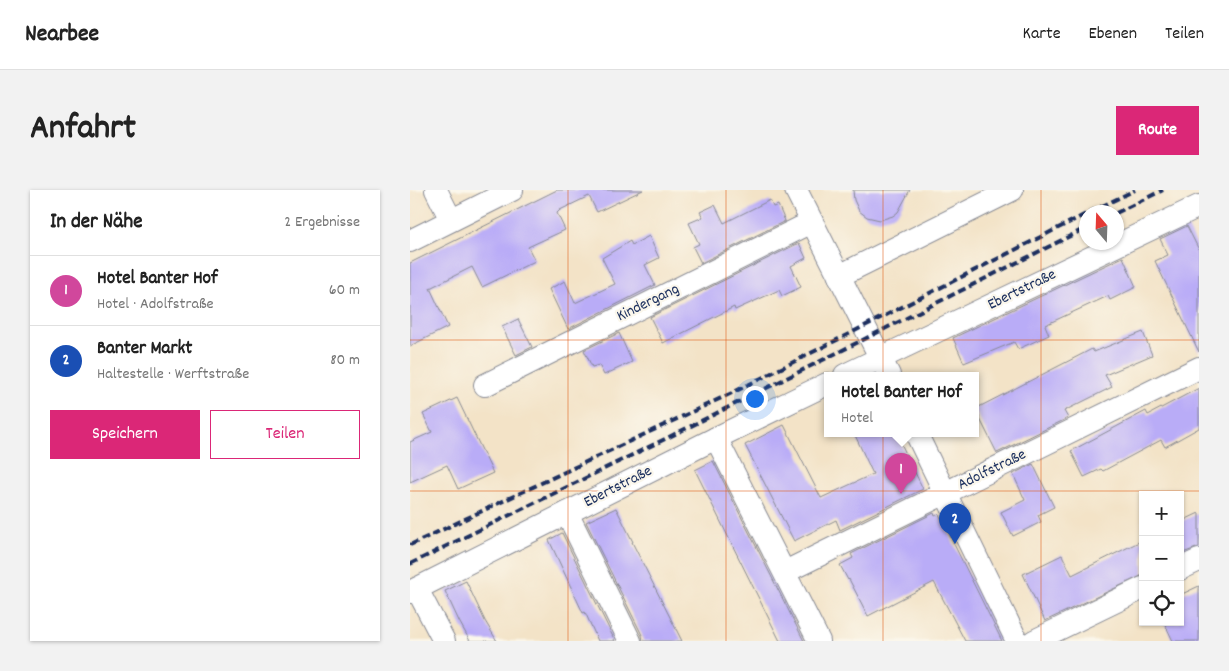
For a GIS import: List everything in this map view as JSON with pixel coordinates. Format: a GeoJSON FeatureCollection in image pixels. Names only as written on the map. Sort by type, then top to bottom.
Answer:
{"type":"FeatureCollection","features":[{"type":"Feature","properties":{"kind":"street"},"geometry":{"type":"LineString","coordinates":[[436,190],[451,220]]}},
{"type":"Feature","properties":{"kind":"street"},"geometry":{"type":"LineString","coordinates":[[410,241],[512,190]]}},
{"type":"Feature","properties":{"kind":"street"},"geometry":{"type":"LineString","coordinates":[[796,190],[884,367]]}},
{"type":"Feature","properties":{"kind":"street"},"geometry":{"type":"LineString","coordinates":[[840,276],[1012,190]]}},
{"type":"Feature","properties":{"kind":"street","name":"Ebertstraße"},"geometry":{"type":"LineString","coordinates":[[860,372],[884,367],[1199,206]]}},
{"type":"Feature","properties":{"kind":"street","name":"Kindergang"},"geometry":{"type":"LineString","coordinates":[[485,385],[812,222]]}},
{"type":"Feature","properties":{"kind":"street","name":"Adolfstraße"},"geometry":{"type":"LineString","coordinates":[[785,572],[1199,368]]}},
{"type":"Feature","properties":{"kind":"street","name":"Ebertstraße"},"geometry":{"type":"LineString","coordinates":[[414,590],[824,385]]}},
{"type":"Feature","properties":{"kind":"street"},"geometry":{"type":"LineString","coordinates":[[918,437],[1017,641]]}},
{"type":"Feature","properties":{"kind":"street"},"geometry":{"type":"LineString","coordinates":[[716,438],[819,641]]}},
{"type":"Feature","properties":{"kind":"street"},"geometry":{"type":"LineString","coordinates":[[567,513],[630,641]]}},
{"type":"Feature","properties":{"kind":"street"},"geometry":{"type":"LineString","coordinates":[[1184,567],[1199,560]]}},
{"type":"Feature","properties":{"kind":"street"},"geometry":{"type":"LineString","coordinates":[[414,590],[444,641]]}},
{"type":"Feature","properties":{"kind":"street"},"geometry":{"type":"LineString","coordinates":[[1034,641],[1139,590]]}},
{"type":"Feature","properties":{"kind":"building"},"geometry":{"type":"Polygon","coordinates":[[[557,190],[643,190],[597,212],[589,196],[560,210],[557,213],[565,230],[528,247],[535,261],[482,287],[472,267],[430,288],[448,327],[410,346],[410,263],[557,190]]]}},
{"type":"Feature","properties":{"kind":"building"},"geometry":{"type":"Polygon","coordinates":[[[853,190],[910,190],[898,212],[893,216],[880,220],[867,217],[859,211],[854,200],[853,190]]]}},
{"type":"Feature","properties":{"kind":"building"},"geometry":{"type":"Polygon","coordinates":[[[770,200],[773,207],[778,205],[785,221],[701,263],[693,247],[699,244],[689,223],[703,217],[700,212],[715,205],[724,223],[770,200]]]}},
{"type":"Feature","properties":{"kind":"building"},"geometry":{"type":"Polygon","coordinates":[[[1187,226],[1199,250],[1199,352],[1155,261],[1168,255],[1160,239],[1187,226]]]}},
{"type":"Feature","properties":{"kind":"building"},"geometry":{"type":"Polygon","coordinates":[[[649,236],[659,258],[645,265],[655,285],[568,329],[549,289],[565,281],[575,303],[615,284],[602,258],[630,241],[632,245],[649,236]]]}},
{"type":"Feature","properties":{"kind":"building"},"geometry":{"type":"Polygon","coordinates":[[[799,243],[806,258],[791,266],[801,287],[782,296],[779,290],[735,310],[734,307],[663,343],[650,317],[799,243]]]}},
{"type":"Feature","properties":{"kind":"building"},"geometry":{"type":"Polygon","coordinates":[[[1123,257],[1136,287],[1110,300],[1108,296],[1045,325],[1049,335],[1018,349],[1014,342],[964,363],[953,338],[1123,257]]]}},
{"type":"Feature","properties":{"kind":"building"},"geometry":{"type":"Polygon","coordinates":[[[518,319],[532,347],[516,355],[502,327],[518,319]]]}},
{"type":"Feature","properties":{"kind":"building"},"geometry":{"type":"Polygon","coordinates":[[[1143,332],[1152,355],[1105,375],[1112,387],[1064,411],[1068,418],[997,453],[979,417],[979,407],[1092,349],[1094,352],[1143,332]]]}},
{"type":"Feature","properties":{"kind":"building"},"geometry":{"type":"Polygon","coordinates":[[[619,333],[632,362],[604,375],[599,365],[592,367],[584,350],[619,333]]]}},
{"type":"Feature","properties":{"kind":"building"},"geometry":{"type":"Polygon","coordinates":[[[1199,388],[1199,428],[1165,447],[1161,440],[1103,471],[1101,469],[1084,477],[1071,451],[1146,411],[1148,415],[1199,388]]]}},
{"type":"Feature","properties":{"kind":"building"},"geometry":{"type":"Polygon","coordinates":[[[457,398],[493,473],[458,489],[447,465],[410,482],[410,442],[432,432],[423,414],[457,398]]]}},
{"type":"Feature","properties":{"kind":"building"},"geometry":{"type":"Polygon","coordinates":[[[784,425],[821,498],[873,474],[856,437],[898,437],[923,489],[840,530],[836,520],[794,541],[745,445],[784,425]]]}},
{"type":"Feature","properties":{"kind":"building"},"geometry":{"type":"Polygon","coordinates":[[[713,461],[804,641],[780,641],[695,470],[713,461]]]}},
{"type":"Feature","properties":{"kind":"building"},"geometry":{"type":"Polygon","coordinates":[[[1033,464],[1054,507],[1038,515],[1041,522],[1013,536],[1001,512],[1025,500],[1013,474],[1033,464]]]}},
{"type":"Feature","properties":{"kind":"building"},"geometry":{"type":"Polygon","coordinates":[[[616,508],[682,641],[643,641],[642,635],[586,522],[616,508]]]}},
{"type":"Feature","properties":{"kind":"building"},"geometry":{"type":"Polygon","coordinates":[[[934,513],[935,516],[939,514],[1002,641],[965,641],[934,582],[868,616],[840,565],[853,558],[851,554],[934,513]]]}},
{"type":"Feature","properties":{"kind":"building"},"geometry":{"type":"Polygon","coordinates":[[[1199,513],[1199,547],[1184,553],[1184,536],[1184,520],[1199,513]]]}},
{"type":"Feature","properties":{"kind":"building"},"geometry":{"type":"Polygon","coordinates":[[[562,533],[615,641],[598,641],[585,612],[583,613],[549,540],[562,533]]]}},
{"type":"Feature","properties":{"kind":"building"},"geometry":{"type":"Polygon","coordinates":[[[1139,542],[1139,577],[1045,621],[1023,574],[1062,555],[1072,575],[1139,542]]]}},
{"type":"Feature","properties":{"kind":"building"},"geometry":{"type":"Polygon","coordinates":[[[466,581],[497,641],[470,641],[459,621],[445,591],[466,581]]]}},
{"type":"Feature","properties":{"kind":"building"},"geometry":{"type":"Polygon","coordinates":[[[1199,586],[1199,641],[1173,641],[1166,626],[1184,626],[1184,593],[1199,586]]]}},
{"type":"Feature","properties":{"kind":"railway"},"geometry":{"type":"LineString","coordinates":[[1104,205],[1135,190]]}},
{"type":"Feature","properties":{"kind":"railway"},"geometry":{"type":"LineString","coordinates":[[1124,209],[1163,190]]}},
{"type":"Feature","properties":{"kind":"railway"},"geometry":{"type":"LineString","coordinates":[[410,545],[734,392],[1079,218]]}},
{"type":"Feature","properties":{"kind":"railway"},"geometry":{"type":"LineString","coordinates":[[410,564],[667,438],[1079,232]]}},
{"type":"Feature","properties":{"kind":"place","name":"Hotel Banter Hof"},"geometry":{"type":"Point","coordinates":[901,494]}},
{"type":"Feature","properties":{"kind":"place","name":"Banter Markt"},"geometry":{"type":"Point","coordinates":[955,544]}}]}
